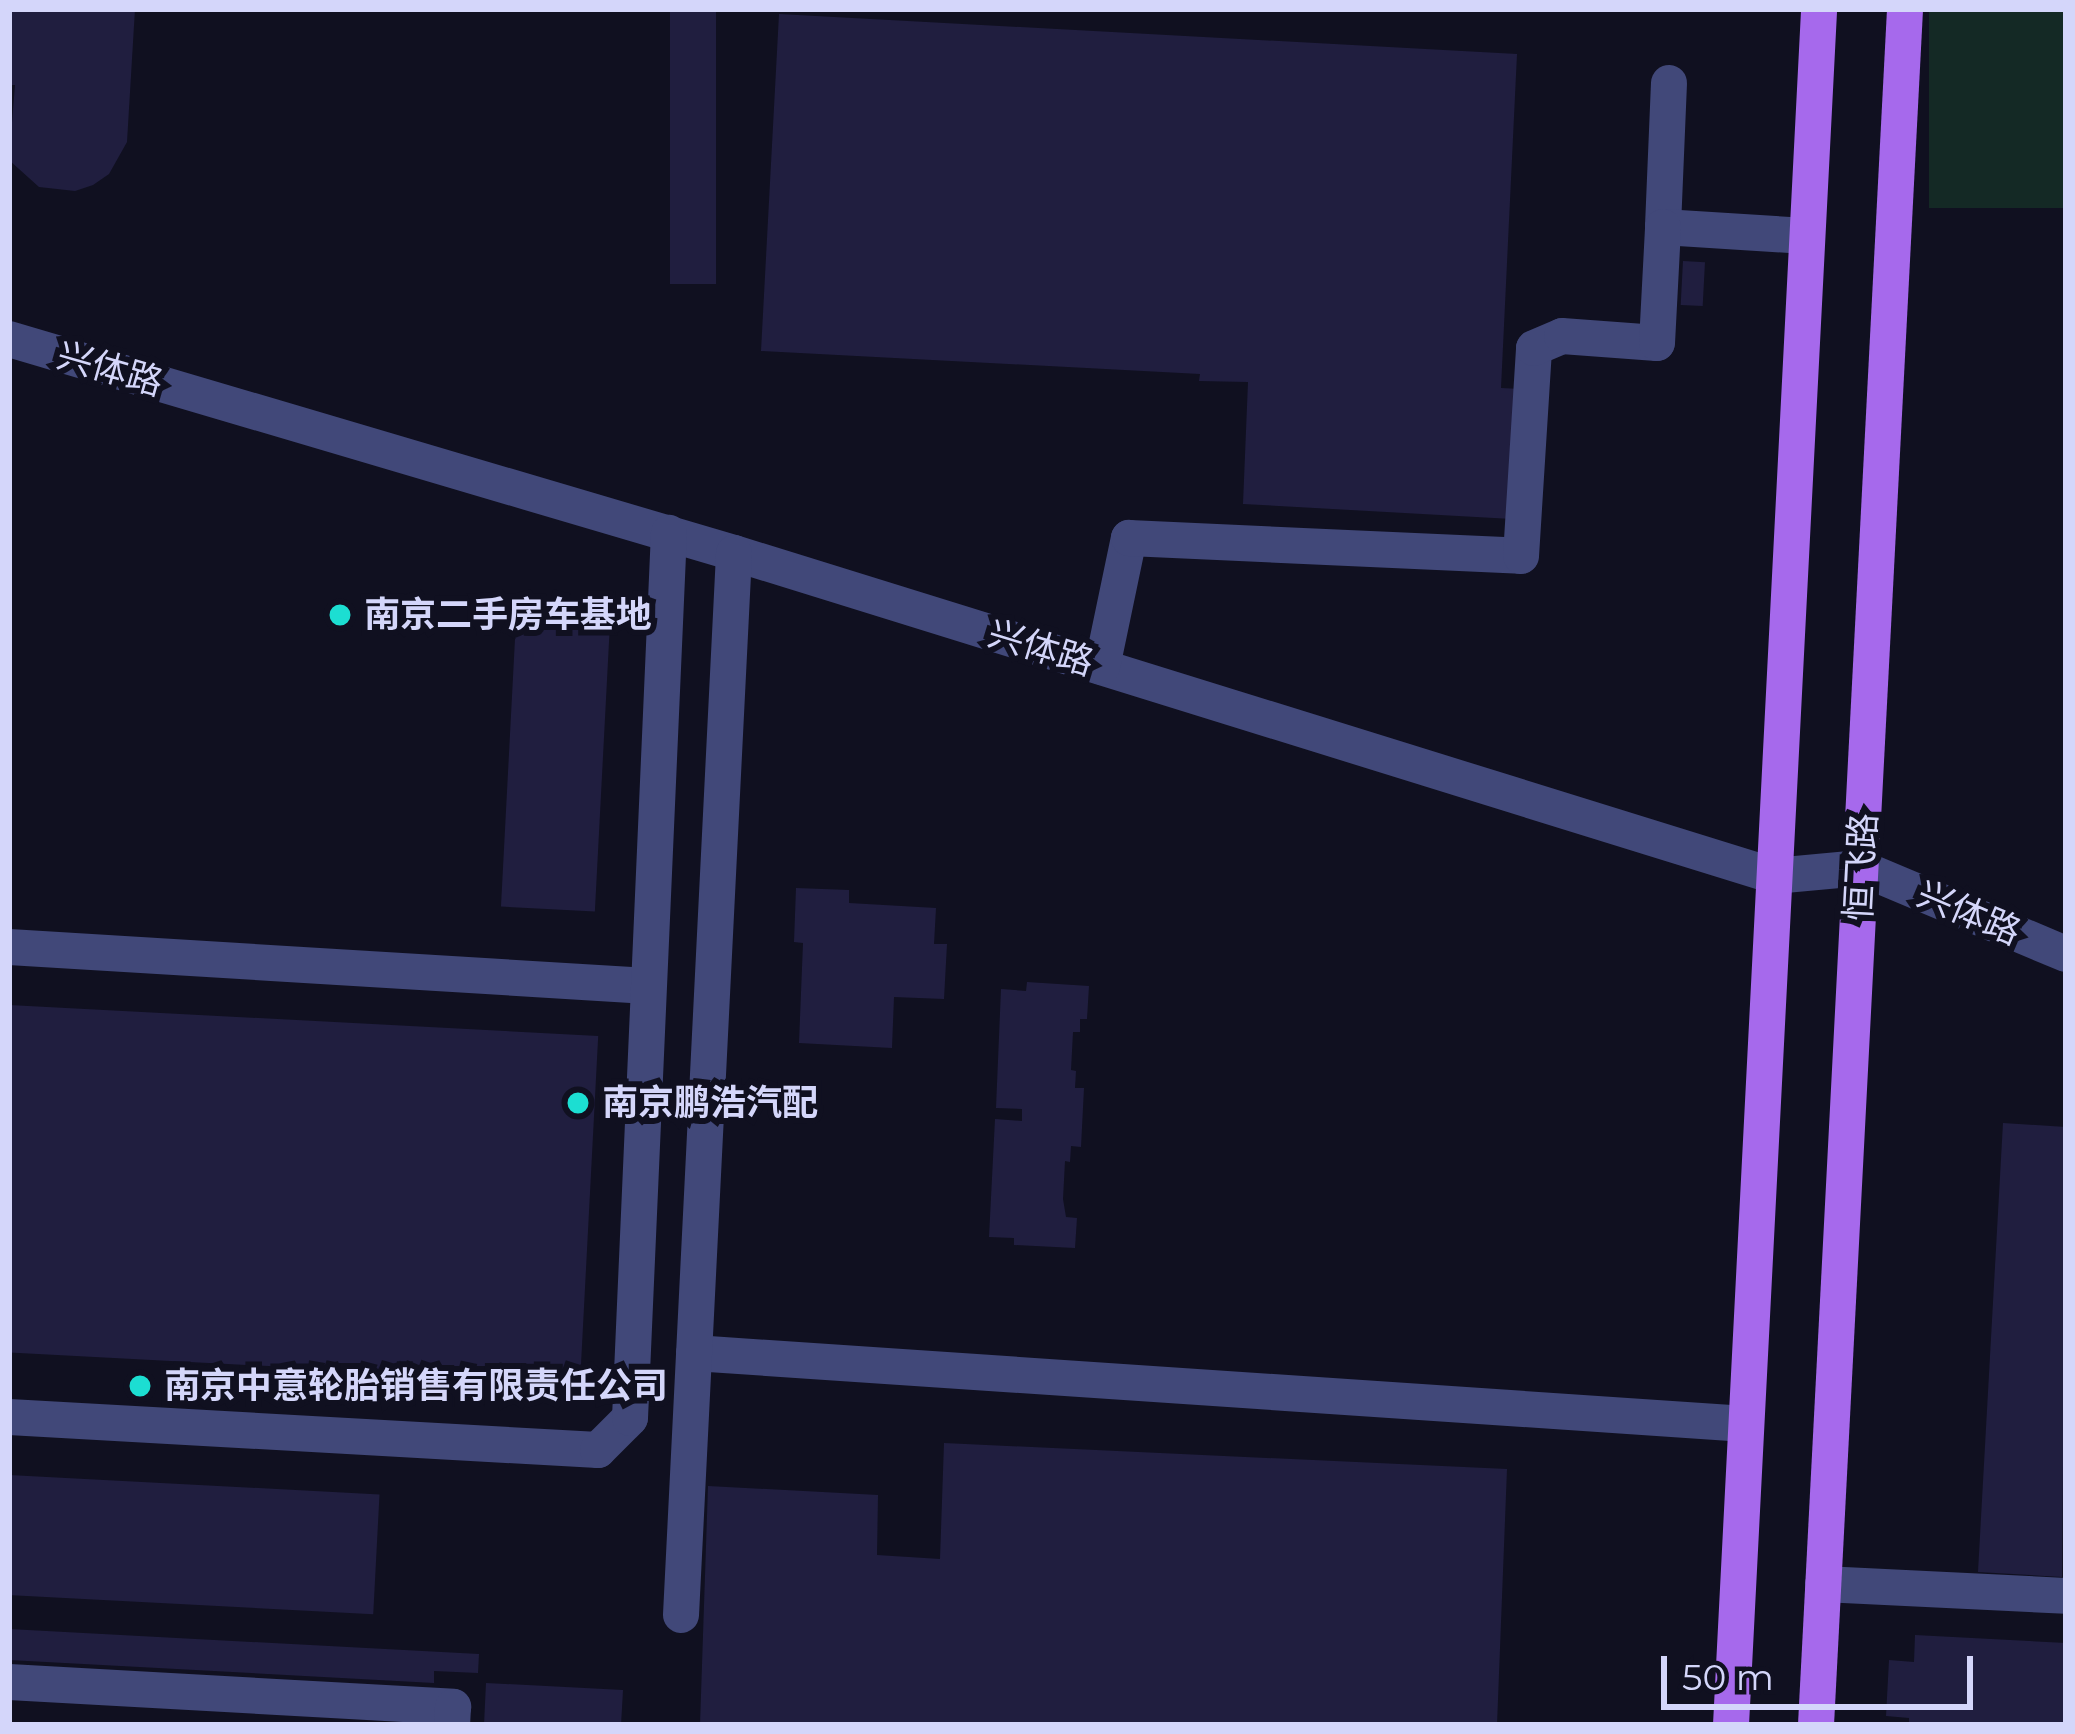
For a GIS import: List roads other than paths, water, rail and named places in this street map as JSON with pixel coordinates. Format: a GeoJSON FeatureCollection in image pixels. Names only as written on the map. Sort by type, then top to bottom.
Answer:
{"type":"FeatureCollection","features":[{"type":"Feature","properties":{"kind":"main road"},"geometry":{"type":"LineString","coordinates":[[1731,1725],[1819,9]]}},
{"type":"Feature","properties":{"kind":"main road","name":"恒飞路"},"geometry":{"type":"LineString","coordinates":[[1816,1725],[1905,9]]}},
{"type":"Feature","properties":{"kind":"lane"},"geometry":{"type":"LineString","coordinates":[[1102,668],[1129,538],[1521,556],[1534,348],[1562,335],[1657,343],[1670,82]]}},
{"type":"Feature","properties":{"kind":"lane"},"geometry":{"type":"LineString","coordinates":[[1663,227],[1806,236]]}},
{"type":"Feature","properties":{"kind":"lane","name":"兴体路"},"geometry":{"type":"LineString","coordinates":[[9,339],[669,532],[1774,876],[1862,868],[2066,954]]}},
{"type":"Feature","properties":{"kind":"lane"},"geometry":{"type":"LineString","coordinates":[[9,1417],[598,1450],[630,1418],[669,532]]}},
{"type":"Feature","properties":{"kind":"lane"},"geometry":{"type":"LineString","coordinates":[[681,1616],[734,553]]}},
{"type":"Feature","properties":{"kind":"lane"},"geometry":{"type":"LineString","coordinates":[[9,947],[648,986]]}},
{"type":"Feature","properties":{"kind":"lane"},"geometry":{"type":"LineString","coordinates":[[694,1353],[1746,1424]]}},
{"type":"Feature","properties":{"kind":"lane"},"geometry":{"type":"LineString","coordinates":[[1823,1584],[2066,1597]]}},
{"type":"Feature","properties":{"kind":"lane"},"geometry":{"type":"LineString","coordinates":[[9,1682],[453,1707],[452,1725]]}},
{"type":"Feature","properties":{"kind":"place","name":"南京二手房车基地"},"geometry":{"type":"Point","coordinates":[340,615]}},
{"type":"Feature","properties":{"kind":"place","name":"南京鹏浩汽配"},"geometry":{"type":"Point","coordinates":[578,1103]}},
{"type":"Feature","properties":{"kind":"place","name":"南京中意轮胎销售有限责任公司"},"geometry":{"type":"Point","coordinates":[140,1386]}}]}
